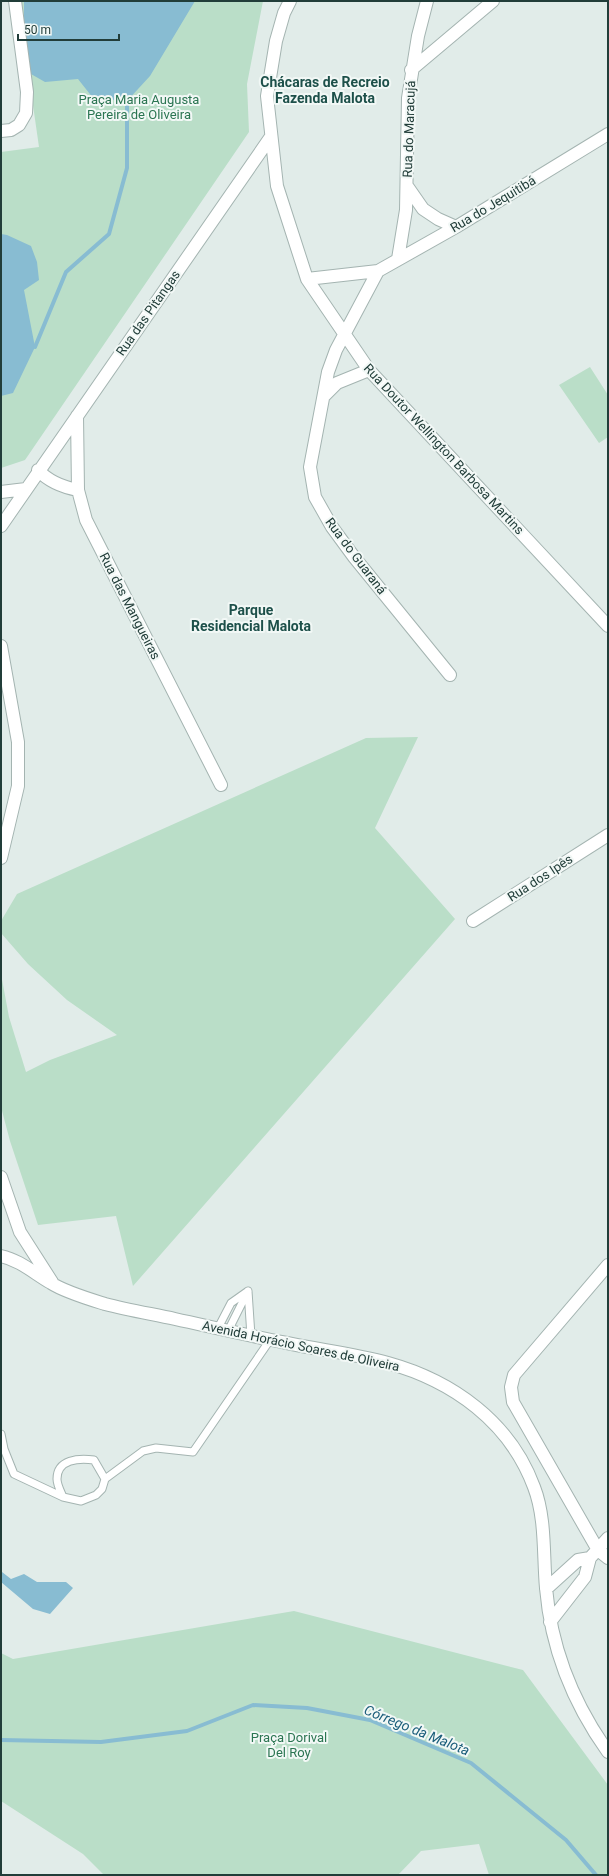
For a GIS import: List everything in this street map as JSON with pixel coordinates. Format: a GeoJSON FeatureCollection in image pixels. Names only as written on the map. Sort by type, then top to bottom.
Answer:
{"type":"FeatureCollection","features":[{"type":"Feature","properties":{"kind":"street"},"geometry":{"type":"LineString","coordinates":[[1,131],[11,130],[19,125],[26,113],[27,92],[15,1]]}},
{"type":"Feature","properties":{"kind":"street","name":"Rua Doutor Wellington Barbosa Martins"},"geometry":{"type":"LineString","coordinates":[[290,1],[284,13],[276,41],[267,96],[270,138],[277,186],[307,279],[369,370],[607,624]]}},
{"type":"Feature","properties":{"kind":"street","name":"Rua do Maracujá"},"geometry":{"type":"LineString","coordinates":[[398,259],[406,210],[408,98],[411,70],[427,1]]}},
{"type":"Feature","properties":{"kind":"street"},"geometry":{"type":"LineString","coordinates":[[411,70],[493,1]]}},
{"type":"Feature","properties":{"kind":"street","name":"Rua do Jequitibá"},"geometry":{"type":"LineString","coordinates":[[307,279],[378,271],[456,227],[608,134]]}},
{"type":"Feature","properties":{"kind":"street","name":"Rua das Pitangas"},"geometry":{"type":"LineString","coordinates":[[1,526],[38,470],[270,138]]}},
{"type":"Feature","properties":{"kind":"street","name":"Rua do Maracujá"},"geometry":{"type":"LineString","coordinates":[[407,186],[422,209],[438,219],[456,227]]}},
{"type":"Feature","properties":{"kind":"street"},"geometry":{"type":"LineString","coordinates":[[345,336],[378,271]]}},
{"type":"Feature","properties":{"kind":"street","name":"Rua do Guaraná"},"geometry":{"type":"LineString","coordinates":[[345,336],[336,350],[328,372],[325,395],[310,467],[315,497],[332,527],[354,557],[450,675]]}},
{"type":"Feature","properties":{"kind":"street"},"geometry":{"type":"LineString","coordinates":[[325,395],[337,383],[369,370]]}},
{"type":"Feature","properties":{"kind":"street","name":"Rua das Mangueiras"},"geometry":{"type":"LineString","coordinates":[[77,416],[78,490],[86,520],[221,785]]}},
{"type":"Feature","properties":{"kind":"street"},"geometry":{"type":"LineString","coordinates":[[38,470],[52,482],[64,488],[78,490]]}},
{"type":"Feature","properties":{"kind":"street"},"geometry":{"type":"LineString","coordinates":[[1,492],[26,489]]}},
{"type":"Feature","properties":{"kind":"street"},"geometry":{"type":"LineString","coordinates":[[1,646],[7,709],[18,742],[18,786],[4,852],[1,858]]}},
{"type":"Feature","properties":{"kind":"street","name":"Rua dos Ipês"},"geometry":{"type":"LineString","coordinates":[[473,921],[608,835]]}},
{"type":"Feature","properties":{"kind":"street"},"geometry":{"type":"LineString","coordinates":[[1,1178],[20,1232],[53,1285]]}},
{"type":"Feature","properties":{"kind":"street","name":"Avenida Horácio Soares de Oliveira"},"geometry":{"type":"LineString","coordinates":[[1,1256],[10,1258],[53,1285],[105,1304],[270,1340],[387,1363],[420,1374],[450,1388],[471,1402],[488,1416],[507,1436],[523,1461],[535,1488],[541,1514],[546,1589],[550,1622],[564,1674],[582,1710],[608,1752]]}},
{"type":"Feature","properties":{"kind":"street"},"geometry":{"type":"LineString","coordinates":[[594,1554],[513,1402],[511,1387],[514,1376],[608,1265]]}},
{"type":"Feature","properties":{"kind":"street"},"geometry":{"type":"LineString","coordinates":[[550,1622],[585,1577],[594,1554],[608,1538]]}},
{"type":"Feature","properties":{"kind":"street"},"geometry":{"type":"LineString","coordinates":[[546,1589],[578,1560],[594,1554],[608,1558]]}},
{"type":"Feature","properties":{"kind":"lane"},"geometry":{"type":"LineString","coordinates":[[223,1330],[248,1291]]}},
{"type":"Feature","properties":{"kind":"lane"},"geometry":{"type":"LineString","coordinates":[[223,1330],[231,1303],[248,1291]]}},
{"type":"Feature","properties":{"kind":"lane"},"geometry":{"type":"LineString","coordinates":[[248,1291],[251,1336]]}},
{"type":"Feature","properties":{"kind":"lane"},"geometry":{"type":"LineString","coordinates":[[1,1434],[4,1449],[14,1474],[63,1497],[81,1501],[96,1495],[102,1489],[105,1479],[143,1451],[156,1448],[193,1452],[270,1340]]}},
{"type":"Feature","properties":{"kind":"lane"},"geometry":{"type":"LineString","coordinates":[[63,1497],[57,1480],[61,1468],[69,1460],[81,1458],[94,1460],[105,1479]]}},
{"type":"Feature","properties":{"kind":"green space","name":"Praça Maria Augusta Pereira de Oliveira"},"geometry":{"type":"Polygon","coordinates":[[[18,1],[263,1],[247,84],[249,132],[25,460],[1,468],[1,152],[39,147],[18,1]]]}},
{"type":"Feature","properties":{"kind":"green space"},"geometry":{"type":"Polygon","coordinates":[[[590,367],[608,395],[608,437],[599,443],[559,385],[590,367]]]}},
{"type":"Feature","properties":{"kind":"green space"},"geometry":{"type":"Polygon","coordinates":[[[418,737],[375,828],[455,919],[133,1286],[116,1216],[38,1225],[10,1141],[1,1107],[1,974],[9,1017],[26,1072],[50,1060],[117,1035],[67,1000],[28,964],[1,933],[1,921],[17,894],[366,738],[418,737]]]}},
{"type":"Feature","properties":{"kind":"green space","name":"Praça Dorival Del Roy"},"geometry":{"type":"Polygon","coordinates":[[[294,1611],[523,1670],[608,1785],[608,1875],[489,1875],[479,1844],[421,1851],[398,1875],[104,1875],[83,1854],[1,1801],[1,1653],[13,1659],[294,1611]]]}},
{"type":"Feature","properties":{"kind":"water"},"geometry":{"type":"Polygon","coordinates":[[[24,1],[195,1],[150,76],[127,101],[93,98],[78,79],[45,82],[31,74],[24,28],[24,1]]]}},
{"type":"Feature","properties":{"kind":"water"},"geometry":{"type":"Polygon","coordinates":[[[1,234],[7,235],[31,246],[37,262],[39,280],[24,290],[35,347],[13,393],[1,396],[1,234]]]}},
{"type":"Feature","properties":{"kind":"water"},"geometry":{"type":"Polygon","coordinates":[[[2,1572],[11,1579],[24,1574],[37,1582],[66,1582],[73,1588],[50,1614],[33,1609],[1,1582],[2,1572]]]}},
{"type":"Feature","properties":{"kind":"waterway"},"geometry":{"type":"LineString","coordinates":[[35,347],[66,272],[109,234],[127,168],[127,101]]}},
{"type":"Feature","properties":{"kind":"waterway","name":"Córrego da Malota"},"geometry":{"type":"LineString","coordinates":[[1,1740],[101,1742],[187,1731],[253,1705],[307,1708],[370,1720],[471,1763],[566,1840],[596,1875]]}},
{"type":"Feature","properties":{"kind":"district","name":"Chácaras de Recreio Fazenda Malota"},"geometry":{"type":"Point","coordinates":[325,90]}},
{"type":"Feature","properties":{"kind":"district","name":"Parque Residencial Malota"},"geometry":{"type":"Point","coordinates":[251,618]}}]}
